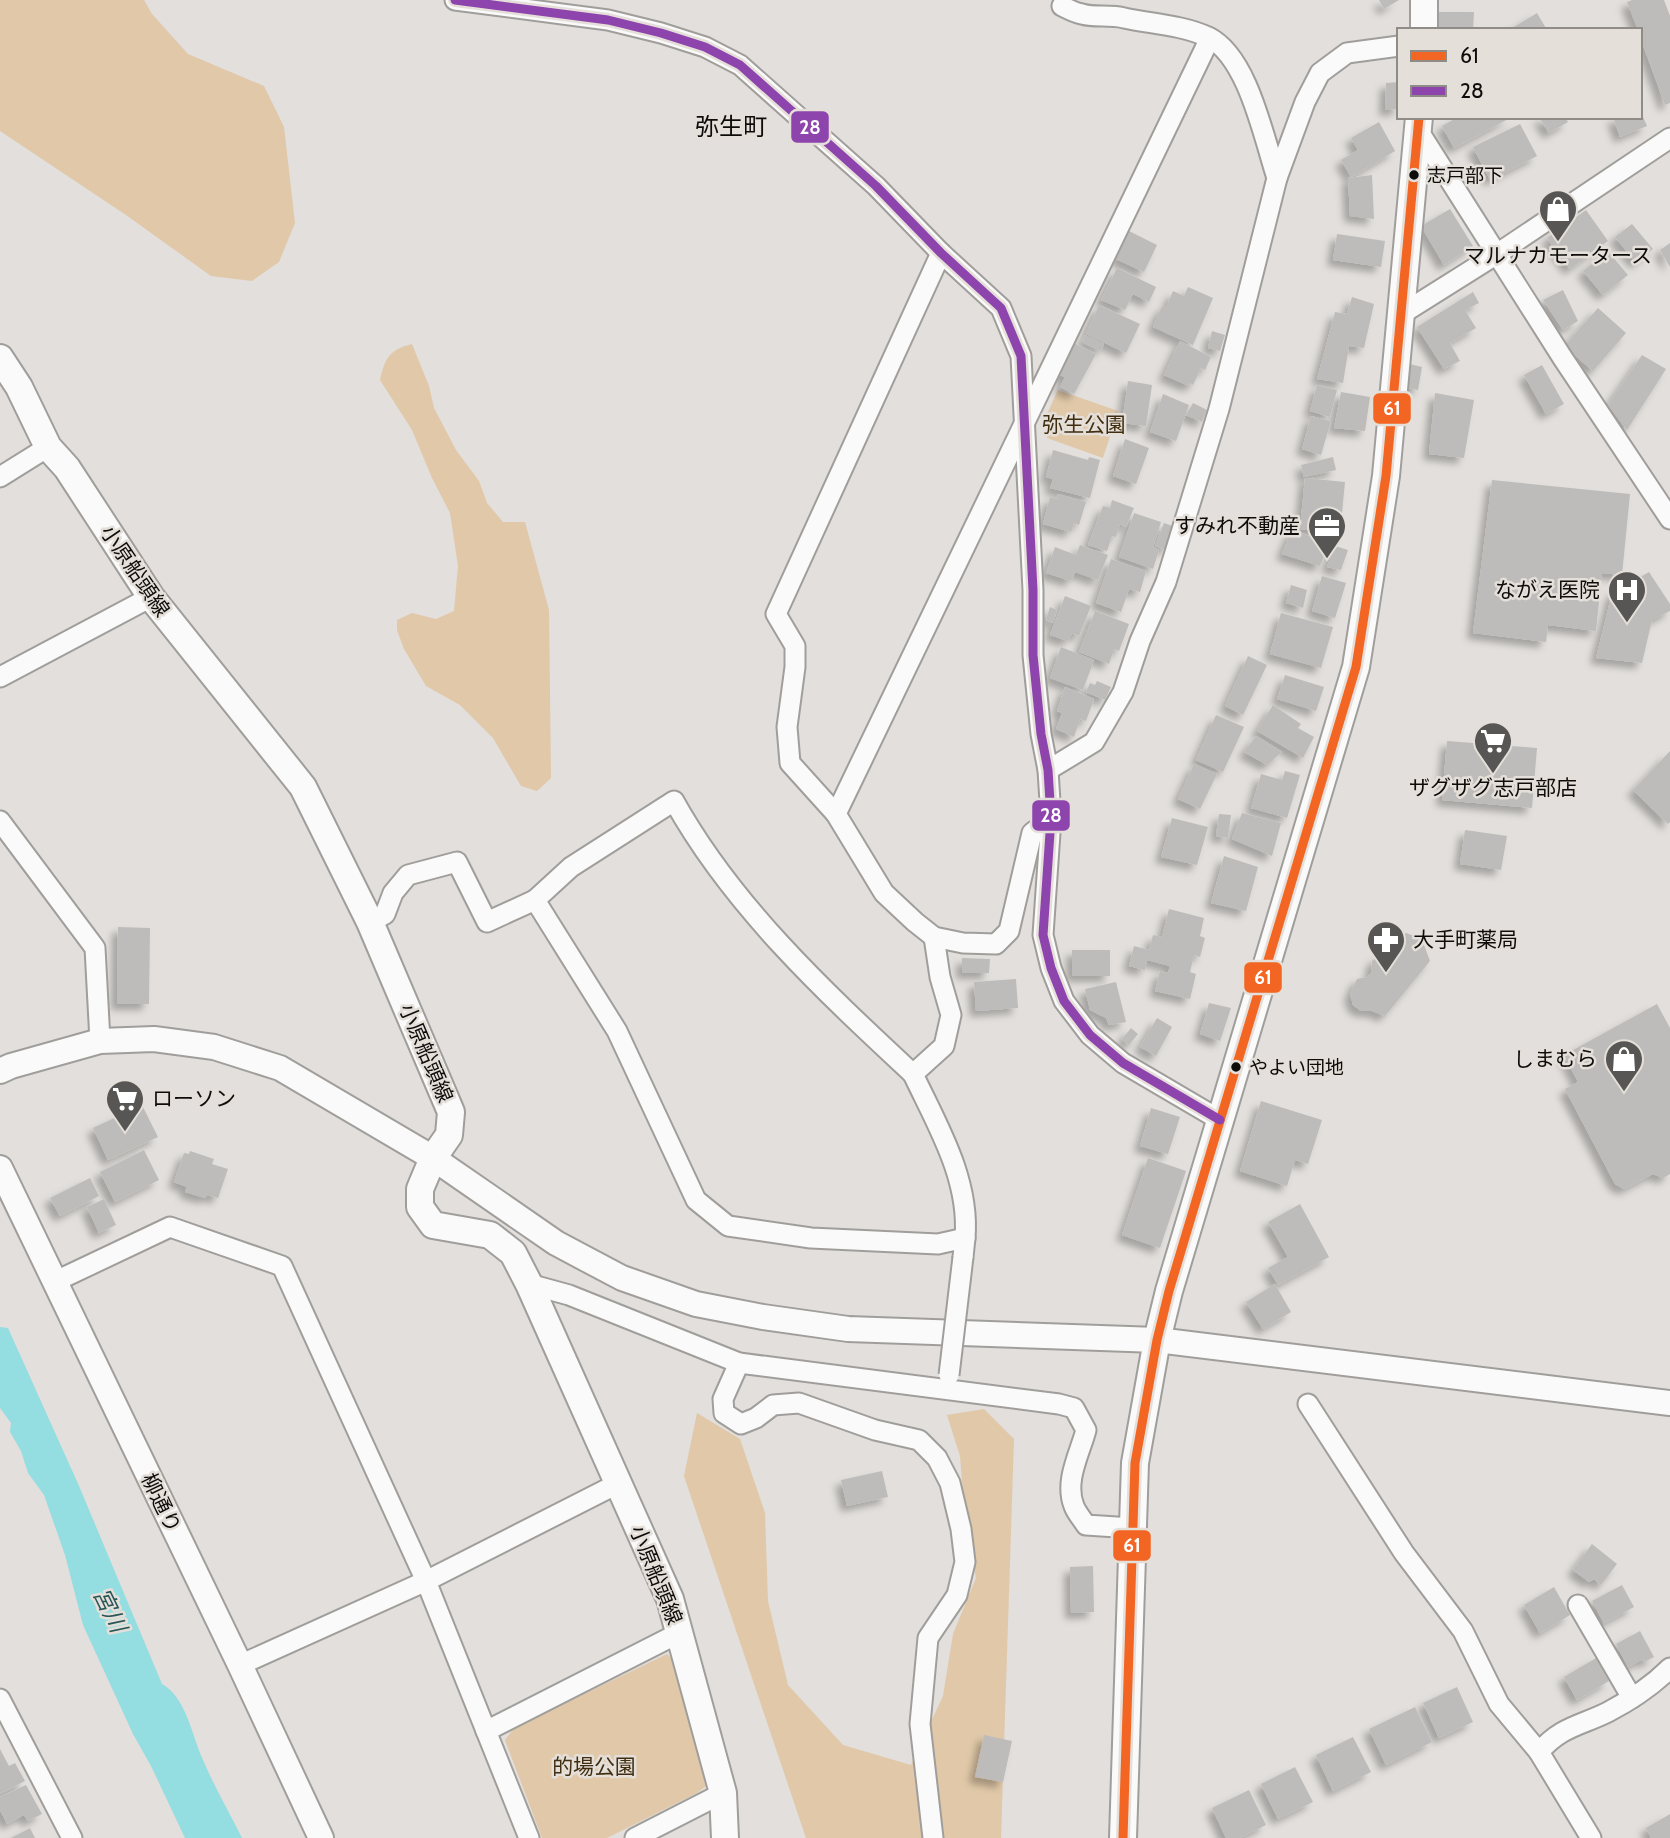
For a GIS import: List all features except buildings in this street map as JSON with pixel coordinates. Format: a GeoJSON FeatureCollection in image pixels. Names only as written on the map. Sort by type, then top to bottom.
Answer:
{"type":"FeatureCollection","features":[{"type":"Feature","properties":{"kind":"main road"},"geometry":{"type":"LineString","coordinates":[[1423,28],[1424,0]]}},
{"type":"Feature","properties":{"kind":"main road"},"geometry":{"type":"LineString","coordinates":[[1123,1838],[1135,1464],[1157,1340],[1356,667],[1386,476],[1419,124]]}},
{"type":"Feature","properties":{"kind":"main road","name":"小原船頭線"},"geometry":{"type":"LineString","coordinates":[[0,358],[19,387],[48,447],[67,468],[150,597],[303,787],[370,922],[451,1112],[449,1135],[433,1158],[420,1189],[420,1207],[433,1225],[490,1235],[513,1253],[528,1284],[670,1599],[723,1793],[725,1838]]}},
{"type":"Feature","properties":{"kind":"street"},"geometry":{"type":"LineString","coordinates":[[455,0],[621,23],[705,47],[740,65],[876,186],[941,253],[1001,308],[1021,356],[1033,590],[1033,655],[1041,734],[1048,770],[1051,818],[1043,935],[1063,1001],[1090,1035],[1123,1063],[1220,1120]]}},
{"type":"Feature","properties":{"kind":"street"},"geometry":{"type":"LineString","coordinates":[[1062,6],[1083,15],[1110,14],[1183,28],[1210,38],[1229,55],[1246,84],[1277,178]]}},
{"type":"Feature","properties":{"kind":"street"},"geometry":{"type":"LineString","coordinates":[[836,814],[1210,38]]}},
{"type":"Feature","properties":{"kind":"street"},"geometry":{"type":"LineString","coordinates":[[1048,770],[1094,742],[1123,692],[1140,640],[1166,582],[1219,409],[1277,178],[1304,102],[1320,73],[1347,53],[1397,46]]}},
{"type":"Feature","properties":{"kind":"street"},"geometry":{"type":"LineString","coordinates":[[1419,124],[1562,357],[1670,519]]}},
{"type":"Feature","properties":{"kind":"street"},"geometry":{"type":"LineString","coordinates":[[1400,315],[1497,254],[1670,138]]}},
{"type":"Feature","properties":{"kind":"street"},"geometry":{"type":"LineString","coordinates":[[941,253],[776,614],[795,646],[787,727],[790,763],[836,814],[884,893],[934,937],[963,943],[996,944],[1009,931],[1032,833],[1051,818]]}},
{"type":"Feature","properties":{"kind":"street"},"geometry":{"type":"LineString","coordinates":[[0,477],[48,447]]}},
{"type":"Feature","properties":{"kind":"street"},"geometry":{"type":"LineString","coordinates":[[0,677],[150,597]]}},
{"type":"Feature","properties":{"kind":"street"},"geometry":{"type":"LineString","coordinates":[[370,922],[385,914],[393,893],[408,875],[457,862],[487,922],[535,900],[571,867],[674,801],[695,839],[779,942],[844,1009],[913,1074],[945,1141],[965,1196],[964,1247],[948,1381]]}},
{"type":"Feature","properties":{"kind":"street"},"geometry":{"type":"LineString","coordinates":[[0,821],[94,948],[100,1041]]}},
{"type":"Feature","properties":{"kind":"street"},"geometry":{"type":"LineString","coordinates":[[535,900],[617,1031],[696,1200],[728,1226],[810,1238],[964,1247]]}},
{"type":"Feature","properties":{"kind":"street"},"geometry":{"type":"LineString","coordinates":[[913,1074],[944,1046],[951,1015],[940,976],[934,937]]}},
{"type":"Feature","properties":{"kind":"street"},"geometry":{"type":"LineString","coordinates":[[0,1071],[100,1041],[154,1039],[214,1047],[280,1068],[433,1158],[556,1243],[622,1278],[696,1304],[848,1329],[1157,1340],[1670,1403]]}},
{"type":"Feature","properties":{"kind":"street","name":"柳通り"},"geometry":{"type":"LineString","coordinates":[[0,1168],[321,1838]]}},
{"type":"Feature","properties":{"kind":"street"},"geometry":{"type":"LineString","coordinates":[[54,1282],[170,1227],[282,1266],[425,1581],[529,1838]]}},
{"type":"Feature","properties":{"kind":"street"},"geometry":{"type":"LineString","coordinates":[[528,1284],[569,1295],[739,1363],[857,1379],[948,1381],[1074,1408],[1087,1430],[1075,1458],[1071,1489],[1073,1505],[1086,1525],[1132,1528]]}},
{"type":"Feature","properties":{"kind":"street"},"geometry":{"type":"LineString","coordinates":[[739,1363],[723,1399],[724,1413],[741,1424],[756,1418],[773,1405],[799,1403],[875,1430],[919,1440],[937,1458],[950,1483],[961,1529],[965,1562],[957,1595],[928,1638],[920,1724],[933,1838]]}},
{"type":"Feature","properties":{"kind":"street"},"geometry":{"type":"LineString","coordinates":[[1308,1404],[1404,1553],[1463,1631],[1499,1704],[1539,1752],[1591,1838]]}},
{"type":"Feature","properties":{"kind":"street"},"geometry":{"type":"LineString","coordinates":[[240,1665],[425,1581],[617,1484]]}},
{"type":"Feature","properties":{"kind":"street"},"geometry":{"type":"LineString","coordinates":[[1578,1605],[1632,1698]]}},
{"type":"Feature","properties":{"kind":"street"},"geometry":{"type":"LineString","coordinates":[[486,1731],[680,1633]]}},
{"type":"Feature","properties":{"kind":"street"},"geometry":{"type":"LineString","coordinates":[[1539,1752],[1553,1737],[1607,1712],[1653,1685],[1670,1668]]}},
{"type":"Feature","properties":{"kind":"street"},"geometry":{"type":"LineString","coordinates":[[0,1699],[72,1838]]}},
{"type":"Feature","properties":{"kind":"street"},"geometry":{"type":"LineString","coordinates":[[635,1838],[723,1793]]}},
{"type":"Feature","properties":{"kind":"green space"},"geometry":{"type":"Polygon","coordinates":[[[0,0],[144,0],[152,14],[188,54],[264,86],[284,127],[295,223],[279,262],[252,281],[211,276],[126,215],[0,131],[0,0]]]}},
{"type":"Feature","properties":{"kind":"green space"},"geometry":{"type":"Polygon","coordinates":[[[412,344],[429,386],[434,408],[456,450],[479,481],[487,503],[503,522],[525,522],[549,610],[551,778],[537,791],[521,786],[493,738],[460,705],[426,686],[404,649],[397,630],[397,620],[412,613],[436,619],[454,611],[458,566],[450,513],[412,430],[380,380],[389,356],[412,344]]]}},
{"type":"Feature","properties":{"kind":"green space","name":"弥生公園"},"geometry":{"type":"Polygon","coordinates":[[[1058,390],[1118,411],[1103,458],[1047,438],[1047,414],[1058,390]]]}},
{"type":"Feature","properties":{"kind":"green space"},"geometry":{"type":"Polygon","coordinates":[[[984,1409],[1014,1439],[1001,1838],[806,1838],[684,1476],[697,1413],[740,1439],[765,1513],[768,1601],[788,1685],[843,1745],[911,1765],[943,1696],[953,1634],[976,1578],[964,1507],[960,1456],[947,1415],[984,1409]]]}},
{"type":"Feature","properties":{"kind":"green space","name":"的場公園"},"geometry":{"type":"Polygon","coordinates":[[[667,1654],[673,1660],[706,1786],[607,1838],[542,1838],[505,1740],[514,1728],[667,1654]]]}},
{"type":"Feature","properties":{"kind":"water","name":"宮川"},"geometry":{"type":"Polygon","coordinates":[[[0,1327],[8,1328],[79,1486],[162,1684],[183,1707],[207,1770],[242,1838],[185,1838],[133,1734],[83,1625],[65,1555],[44,1495],[28,1473],[21,1451],[10,1432],[11,1423],[0,1408],[0,1327]]]}},
{"type":"Feature","properties":{"kind":"transit line","name":"28"},"geometry":{"type":"LineString","coordinates":[[455,0],[608,20],[705,47],[740,65],[876,186],[941,253],[1001,308],[1021,356],[1033,590],[1033,655],[1041,734],[1048,770],[1051,818],[1043,935],[1051,968],[1064,1001],[1090,1035],[1123,1063],[1220,1120]]}},
{"type":"Feature","properties":{"kind":"transit line","name":"61"},"geometry":{"type":"LineString","coordinates":[[1123,1838],[1135,1463],[1157,1340],[1169,1291],[1356,667],[1386,476],[1419,119]]}},
{"type":"Feature","properties":{"kind":"place","name":"志戸部下"},"geometry":{"type":"Point","coordinates":[1414,175]}},
{"type":"Feature","properties":{"kind":"place","name":"マルナカモータース"},"geometry":{"type":"Point","coordinates":[1558,243]}},
{"type":"Feature","properties":{"kind":"place","name":"すみれ不動産"},"geometry":{"type":"Point","coordinates":[1327,560]}},
{"type":"Feature","properties":{"kind":"place","name":"ながえ医院"},"geometry":{"type":"Point","coordinates":[1627,624]}},
{"type":"Feature","properties":{"kind":"place","name":"ザグザグ志戸部店"},"geometry":{"type":"Point","coordinates":[1493,775]}},
{"type":"Feature","properties":{"kind":"place","name":"大手町薬局"},"geometry":{"type":"Point","coordinates":[1386,974]}},
{"type":"Feature","properties":{"kind":"place","name":"やよい団地"},"geometry":{"type":"Point","coordinates":[1236,1067]}},
{"type":"Feature","properties":{"kind":"place","name":"しまむら"},"geometry":{"type":"Point","coordinates":[1624,1093]}},
{"type":"Feature","properties":{"kind":"place","name":"ローソン"},"geometry":{"type":"Point","coordinates":[125,1133]}},
{"type":"Feature","properties":{"kind":"district","name":"弥生町"},"geometry":{"type":"Point","coordinates":[731,127]}}]}
